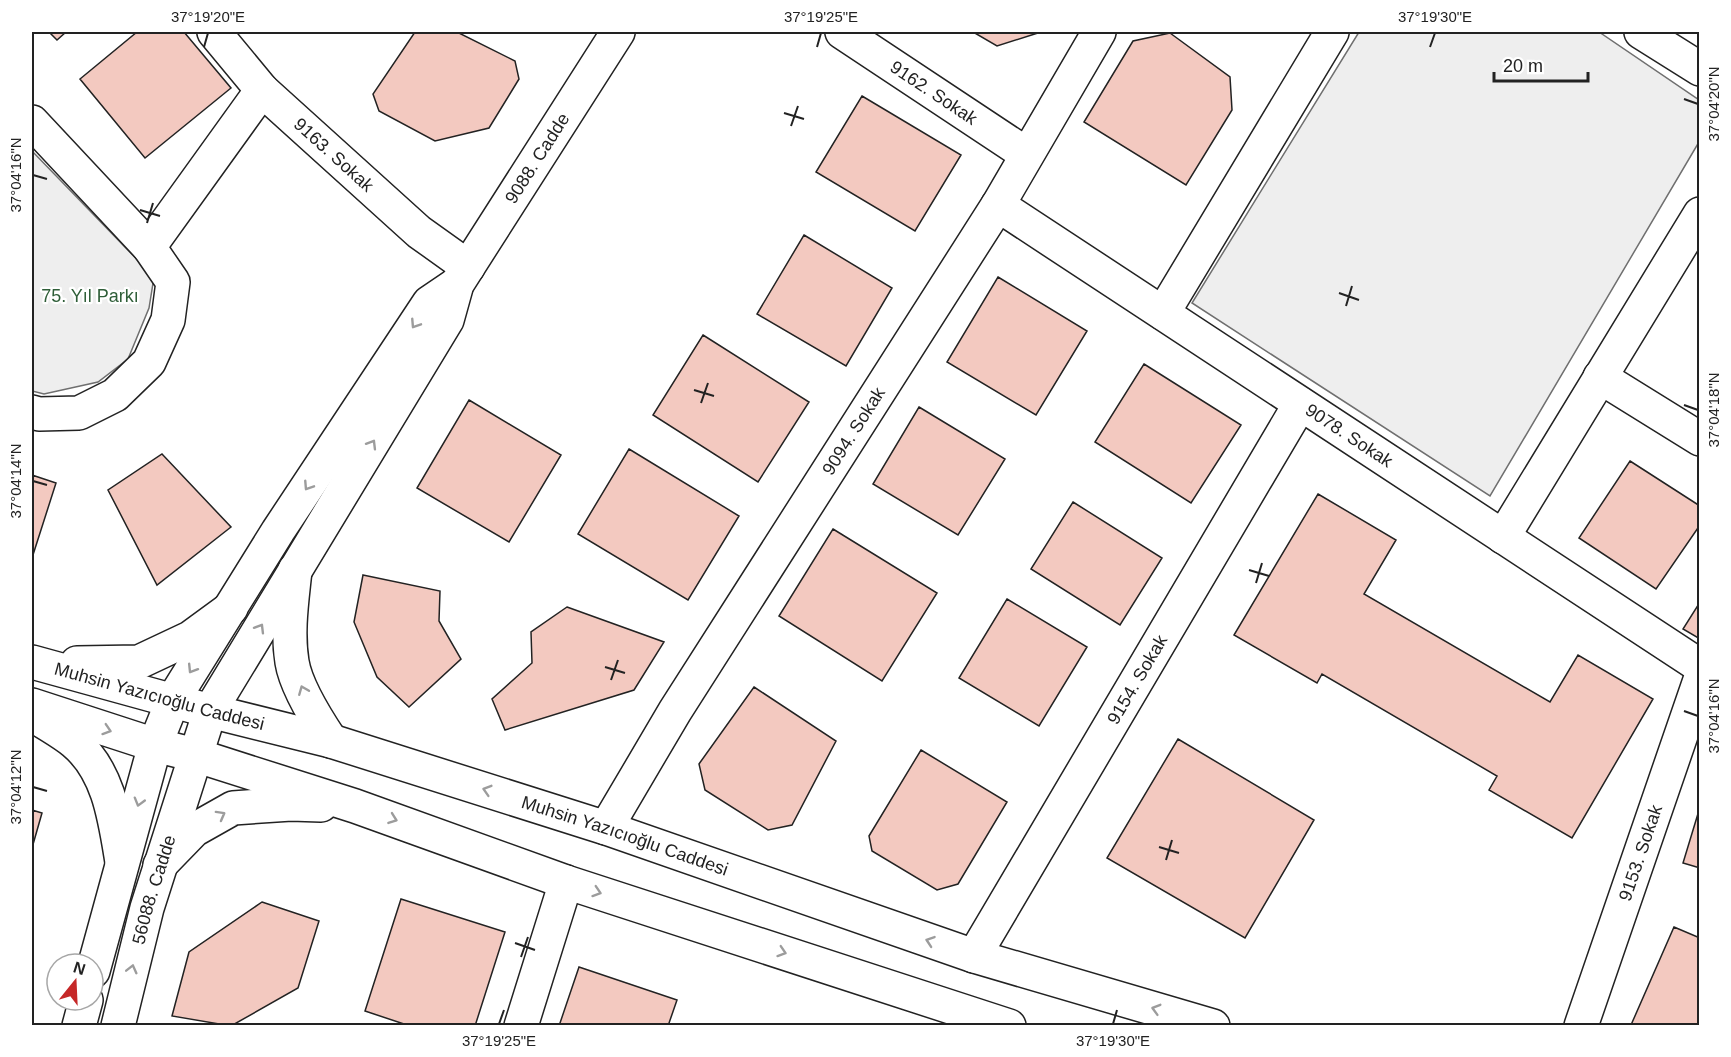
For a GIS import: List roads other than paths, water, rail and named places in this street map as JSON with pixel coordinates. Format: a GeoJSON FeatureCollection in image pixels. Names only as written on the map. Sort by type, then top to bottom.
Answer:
{"type":"FeatureCollection","features":[{"type":"Feature","properties":{"kind":"street","name":"9163. Sokak"},"geometry":{"type":"LineString","coordinates":[[214,32],[262,90],[419,232],[462,275]]}},
{"type":"Feature","properties":{"kind":"street","name":"9088. Cadde"},"geometry":{"type":"LineString","coordinates":[[462,275],[618,32]]}},
{"type":"Feature","properties":{"kind":"street","name":"9162. Sokak"},"geometry":{"type":"LineString","coordinates":[[842,32],[1026,154]]}},
{"type":"Feature","properties":{"kind":"street","name":"9094. Sokak"},"geometry":{"type":"LineString","coordinates":[[606,828],[675,711],[998,205],[1099,32]]}},
{"type":"Feature","properties":{"kind":"street"},"geometry":{"type":"LineString","coordinates":[[1163,313],[1332,32]]}},
{"type":"Feature","properties":{"kind":"street"},"geometry":{"type":"LineString","coordinates":[[1641,32],[1700,69]]}},
{"type":"Feature","properties":{"kind":"street"},"geometry":{"type":"LineString","coordinates":[[149,247],[262,90]]}},
{"type":"Feature","properties":{"kind":"street"},"geometry":{"type":"LineString","coordinates":[[32,122],[149,247],[173,282],[168,320],[149,363],[115,395],[80,413],[39,414],[32,412]]}},
{"type":"Feature","properties":{"kind":"street","name":"9078. Sokak"},"geometry":{"type":"LineString","coordinates":[[998,205],[1700,666]]}},
{"type":"Feature","properties":{"kind":"street"},"geometry":{"type":"LineString","coordinates":[[1503,537],[1600,377],[1695,233]]}},
{"type":"Feature","properties":{"kind":"street","name":"56088. Cadde"},"geometry":{"type":"LineString","coordinates":[[118,1026],[147,908],[210,711],[447,320],[462,275]]}},
{"type":"Feature","properties":{"kind":"street","name":"56088. Cadde"},"geometry":{"type":"LineString","coordinates":[[98,952],[155,745],[172,700],[278,531],[429,303],[462,275]]}},
{"type":"Feature","properties":{"kind":"street"},"geometry":{"type":"LineString","coordinates":[[1600,377],[1700,439]]}},
{"type":"Feature","properties":{"kind":"street","name":"9154. Sokak"},"geometry":{"type":"LineString","coordinates":[[974,956],[1300,404]]}},
{"type":"Feature","properties":{"kind":"street"},"geometry":{"type":"LineString","coordinates":[[295,570],[290,632],[293,665],[313,715],[331,741]]}},
{"type":"Feature","properties":{"kind":"street"},"geometry":{"type":"LineString","coordinates":[[35,663],[139,662],[190,638],[231,608]]}},
{"type":"Feature","properties":{"kind":"street","name":"Muhsin Yazıcıoğlu Caddesi"},"geometry":{"type":"LineString","coordinates":[[35,663],[210,711],[331,741],[606,828],[974,956],[1213,1026]]}},
{"type":"Feature","properties":{"kind":"street","name":"9153. Sokak"},"geometry":{"type":"LineString","coordinates":[[1581,1026],[1700,680]]}},
{"type":"Feature","properties":{"kind":"street"},"geometry":{"type":"LineString","coordinates":[[32,705],[355,806],[949,1017],[1009,1026]]}},
{"type":"Feature","properties":{"kind":"street"},"geometry":{"type":"LineString","coordinates":[[32,714],[74,742],[98,768],[114,814],[122,862]]}},
{"type":"Feature","properties":{"kind":"street"},"geometry":{"type":"LineString","coordinates":[[160,865],[194,830],[233,808],[291,804],[355,806]]}},
{"type":"Feature","properties":{"kind":"street"},"geometry":{"type":"LineString","coordinates":[[521,1026],[566,882]]}},
{"type":"Feature","properties":{"kind":"park label","name":"75. Yıl Parkı"},"geometry":{"type":"Point","coordinates":[90,296]}}]}
